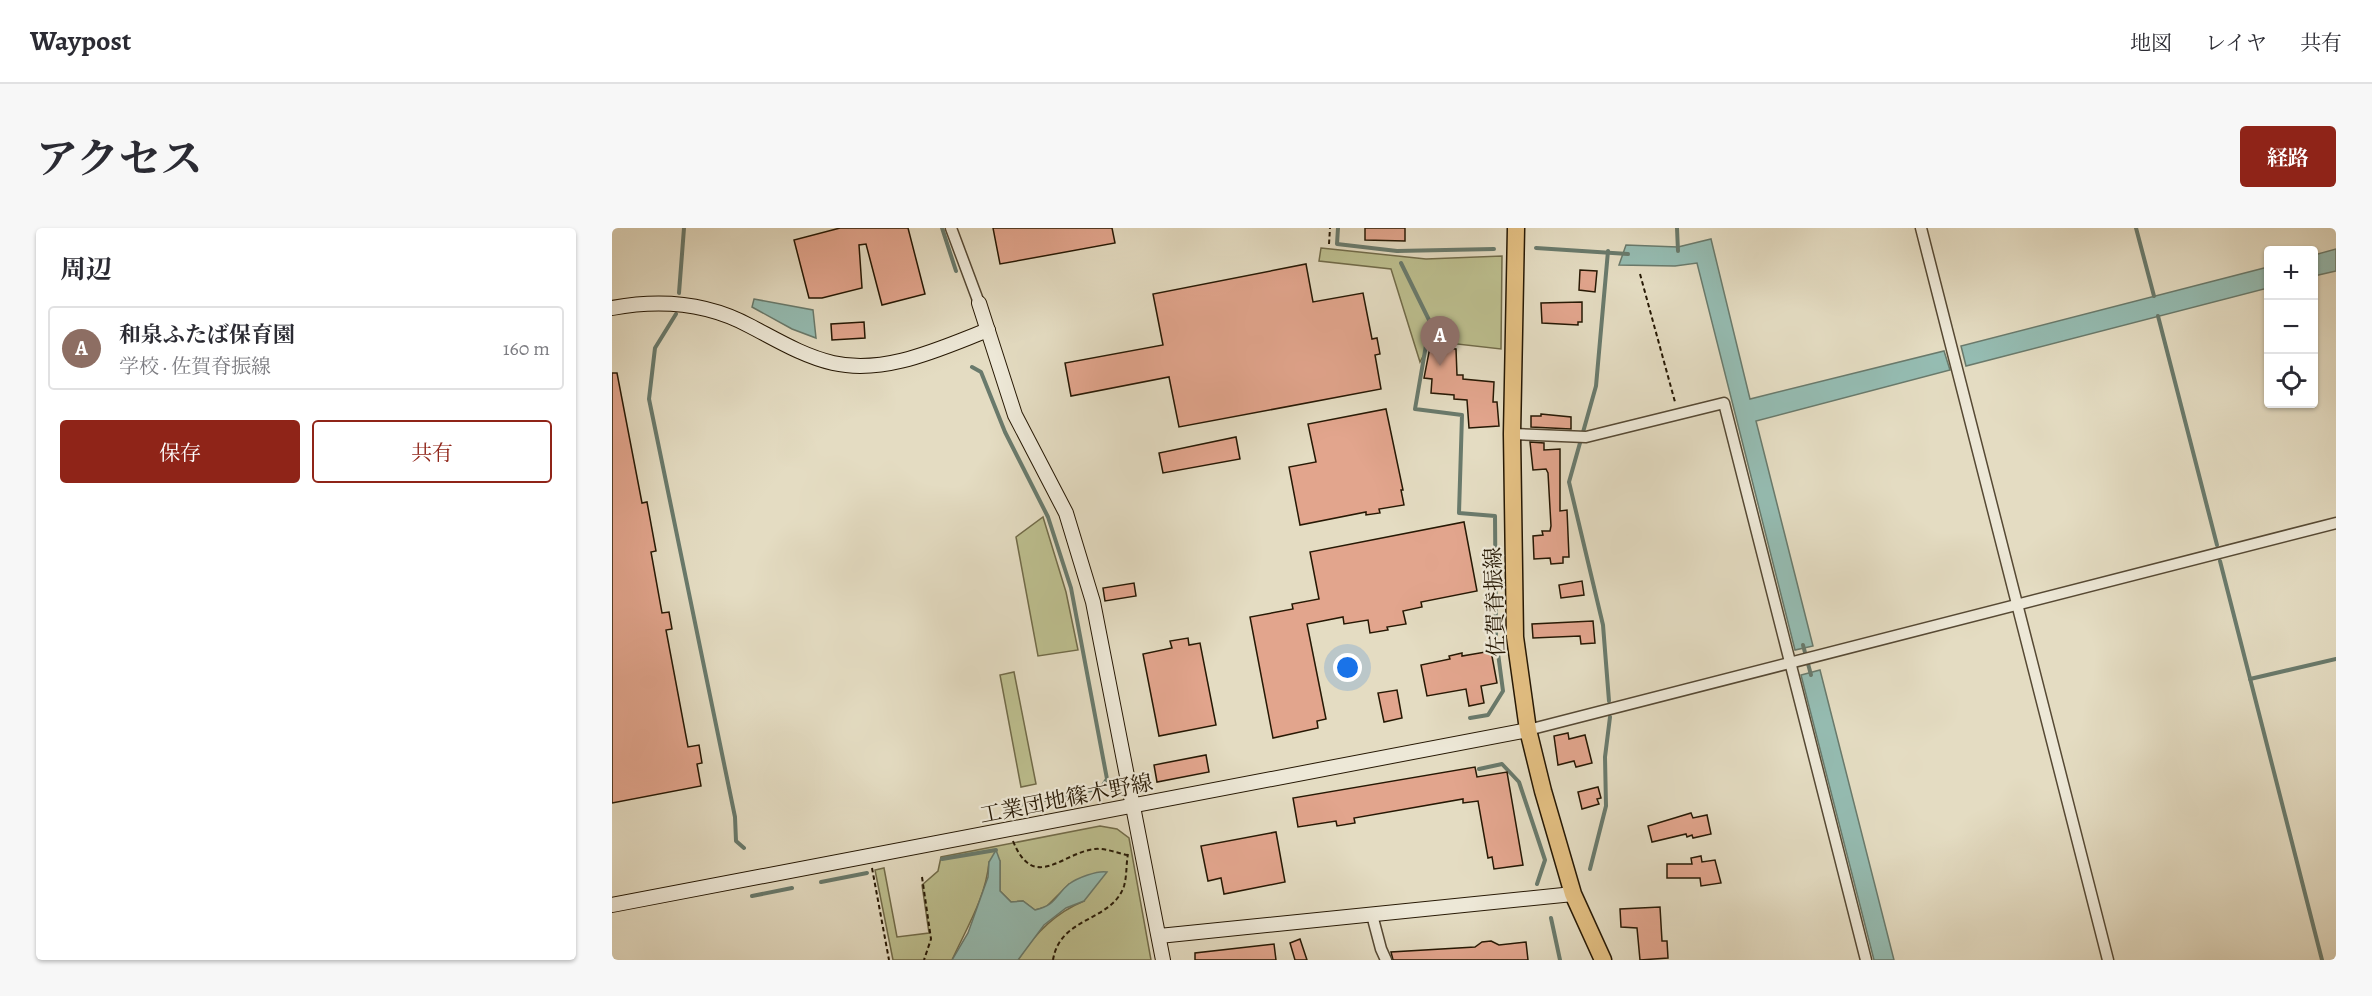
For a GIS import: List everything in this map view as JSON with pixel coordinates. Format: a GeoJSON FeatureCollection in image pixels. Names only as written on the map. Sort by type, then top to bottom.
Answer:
{"type":"FeatureCollection","features":[{"type":"Feature","properties":{"kind":"main road","name":"佐賀脊振線"},"geometry":{"type":"LineString","coordinates":[[1516,228],[1512,434],[1515,637],[1528,730],[1573,894],[1603,960]]}},
{"type":"Feature","properties":{"kind":"street"},"geometry":{"type":"LineString","coordinates":[[951,228],[979,303],[1015,415],[1066,513],[1085,570],[1094,602],[1163,960]]}},
{"type":"Feature","properties":{"kind":"street"},"geometry":{"type":"LineString","coordinates":[[1921,228],[2108,960]]}},
{"type":"Feature","properties":{"kind":"street"},"geometry":{"type":"LineString","coordinates":[[612,308],[679,302],[713,310],[748,324],[788,348],[835,364],[876,365],[918,357],[988,330]]}},
{"type":"Feature","properties":{"kind":"street"},"geometry":{"type":"LineString","coordinates":[[1512,434],[1582,437],[1724,402],[1801,659],[1866,960]]}},
{"type":"Feature","properties":{"kind":"street"},"geometry":{"type":"LineString","coordinates":[[1528,730],[2016,603],[2336,523]]}},
{"type":"Feature","properties":{"kind":"street","name":"工業団地篠木野線"},"geometry":{"type":"LineString","coordinates":[[612,905],[1528,730]]}},
{"type":"Feature","properties":{"kind":"street"},"geometry":{"type":"LineString","coordinates":[[1159,936],[1573,894]]}},
{"type":"Feature","properties":{"kind":"street"},"geometry":{"type":"LineString","coordinates":[[1372,915],[1386,960]]}},
{"type":"Feature","properties":{"kind":"path"},"geometry":{"type":"LineString","coordinates":[[1329,244],[1330,228]]}},
{"type":"Feature","properties":{"kind":"path"},"geometry":{"type":"LineString","coordinates":[[1640,274],[1678,414]]}},
{"type":"Feature","properties":{"kind":"path"},"geometry":{"type":"LineString","coordinates":[[1012,838],[1019,857],[1030,864],[1050,867],[1095,849],[1127,855]]}},
{"type":"Feature","properties":{"kind":"path"},"geometry":{"type":"LineString","coordinates":[[1053,960],[1055,948],[1068,930],[1112,905],[1124,887],[1129,845]]}},
{"type":"Feature","properties":{"kind":"path"},"geometry":{"type":"LineString","coordinates":[[870,856],[889,960]]}},
{"type":"Feature","properties":{"kind":"path"},"geometry":{"type":"LineString","coordinates":[[922,877],[932,939],[924,960]]}},
{"type":"Feature","properties":{"kind":"green space"},"geometry":{"type":"Polygon","coordinates":[[[1321,248],[1426,259],[1502,256],[1501,349],[1431,341],[1420,362],[1391,269],[1319,261],[1321,248]]]}},
{"type":"Feature","properties":{"kind":"green space"},"geometry":{"type":"Polygon","coordinates":[[[1043,517],[1066,592],[1078,650],[1038,656],[1016,537],[1043,517]]]}},
{"type":"Feature","properties":{"kind":"green space"},"geometry":{"type":"Polygon","coordinates":[[[1014,672],[1036,784],[1021,787],[1000,675],[1014,672]]]}},
{"type":"Feature","properties":{"kind":"green space"},"geometry":{"type":"Polygon","coordinates":[[[1100,826],[1117,829],[1129,838],[1151,960],[1018,960],[1046,925],[1084,901],[1069,884],[1046,907],[1035,910],[1023,901],[1011,902],[1000,891],[1000,861],[989,862],[980,900],[952,960],[893,960],[875,870],[884,868],[897,937],[929,933],[922,885],[938,871],[941,857],[1100,826]]]}},
{"type":"Feature","properties":{"kind":"water"},"geometry":{"type":"Polygon","coordinates":[[[1711,239],[1750,399],[1944,351],[1950,370],[1756,421],[1813,646],[1795,650],[1697,263],[1675,266],[1619,265],[1626,245],[1678,247],[1711,239]]]}},
{"type":"Feature","properties":{"kind":"water"},"geometry":{"type":"Polygon","coordinates":[[[2336,249],[2336,271],[2318,275],[2318,254],[2336,249]]]}},
{"type":"Feature","properties":{"kind":"water"},"geometry":{"type":"Polygon","coordinates":[[[2264,268],[2264,289],[1966,366],[1961,346],[2264,268]]]}},
{"type":"Feature","properties":{"kind":"water"},"geometry":{"type":"Polygon","coordinates":[[[754,299],[813,310],[816,338],[792,329],[752,307],[754,299]]]}},
{"type":"Feature","properties":{"kind":"water"},"geometry":{"type":"Polygon","coordinates":[[[1820,670],[1894,960],[1874,960],[1801,675],[1820,670]]]}},
{"type":"Feature","properties":{"kind":"water"},"geometry":{"type":"Polygon","coordinates":[[[996,850],[1000,861],[1000,891],[1011,902],[1023,901],[1035,910],[1048,905],[1064,888],[1082,877],[1107,872],[1084,901],[1066,908],[1044,925],[1018,960],[952,960],[968,933],[988,877],[989,862],[996,850]]]}},
{"type":"Feature","properties":{"kind":"building"},"geometry":{"type":"Polygon","coordinates":[[[840,228],[908,228],[925,294],[882,305],[866,244],[859,245],[862,288],[822,298],[809,298],[794,240],[840,228]]]}},
{"type":"Feature","properties":{"kind":"building"},"geometry":{"type":"Polygon","coordinates":[[[993,228],[1112,228],[1115,243],[1000,264],[993,228]]]}},
{"type":"Feature","properties":{"kind":"building"},"geometry":{"type":"Polygon","coordinates":[[[1365,228],[1405,228],[1405,241],[1365,240],[1365,228]]]}},
{"type":"Feature","properties":{"kind":"building"},"geometry":{"type":"Polygon","coordinates":[[[1306,264],[1313,302],[1363,293],[1372,339],[1377,338],[1380,354],[1375,355],[1381,389],[1179,427],[1169,377],[1071,396],[1065,363],[1163,345],[1153,294],[1306,264]]]}},
{"type":"Feature","properties":{"kind":"building"},"geometry":{"type":"Polygon","coordinates":[[[1580,270],[1597,271],[1595,292],[1579,290],[1580,270]]]}},
{"type":"Feature","properties":{"kind":"building"},"geometry":{"type":"Polygon","coordinates":[[[1582,302],[1582,322],[1578,322],[1578,325],[1542,323],[1541,303],[1582,302]]]}},
{"type":"Feature","properties":{"kind":"building"},"geometry":{"type":"Polygon","coordinates":[[[864,322],[865,338],[832,340],[831,324],[864,322]]]}},
{"type":"Feature","properties":{"kind":"building"},"geometry":{"type":"Polygon","coordinates":[[[1430,347],[1456,349],[1457,375],[1463,375],[1463,379],[1494,382],[1493,402],[1497,402],[1499,426],[1469,428],[1467,400],[1454,399],[1454,395],[1431,393],[1432,379],[1424,378],[1430,347]]]}},
{"type":"Feature","properties":{"kind":"building"},"geometry":{"type":"Polygon","coordinates":[[[612,373],[617,373],[642,503],[647,502],[656,551],[651,552],[662,613],[669,612],[672,629],[666,630],[688,747],[699,745],[702,763],[697,764],[701,786],[612,803],[612,373]]]}},
{"type":"Feature","properties":{"kind":"building"},"geometry":{"type":"Polygon","coordinates":[[[1386,409],[1404,505],[1379,509],[1380,513],[1366,515],[1366,512],[1300,525],[1289,467],[1316,462],[1308,424],[1386,409]]]}},
{"type":"Feature","properties":{"kind":"building"},"geometry":{"type":"Polygon","coordinates":[[[1541,414],[1571,417],[1571,429],[1531,427],[1531,416],[1541,416],[1541,414]]]}},
{"type":"Feature","properties":{"kind":"building"},"geometry":{"type":"Polygon","coordinates":[[[1236,437],[1240,459],[1163,473],[1159,453],[1236,437]]]}},
{"type":"Feature","properties":{"kind":"building"},"geometry":{"type":"Polygon","coordinates":[[[1530,442],[1544,443],[1544,450],[1560,449],[1560,511],[1567,510],[1569,557],[1563,557],[1563,563],[1551,564],[1550,558],[1534,559],[1533,536],[1543,535],[1542,531],[1550,531],[1551,526],[1548,473],[1546,469],[1533,470],[1530,442]]]}},
{"type":"Feature","properties":{"kind":"building"},"geometry":{"type":"Polygon","coordinates":[[[1464,522],[1477,591],[1421,602],[1422,607],[1403,611],[1406,624],[1387,627],[1388,630],[1370,633],[1368,620],[1344,624],[1343,617],[1307,624],[1326,719],[1317,721],[1318,728],[1273,738],[1250,617],[1293,609],[1292,604],[1319,599],[1310,552],[1464,522]]]}},
{"type":"Feature","properties":{"kind":"building"},"geometry":{"type":"Polygon","coordinates":[[[1582,581],[1584,595],[1561,598],[1559,585],[1582,581]]]}},
{"type":"Feature","properties":{"kind":"building"},"geometry":{"type":"Polygon","coordinates":[[[1134,583],[1136,596],[1105,601],[1103,588],[1134,583]]]}},
{"type":"Feature","properties":{"kind":"building"},"geometry":{"type":"Polygon","coordinates":[[[1593,621],[1595,643],[1581,644],[1580,636],[1533,638],[1532,624],[1593,621]]]}},
{"type":"Feature","properties":{"kind":"building"},"geometry":{"type":"Polygon","coordinates":[[[1188,638],[1189,645],[1200,643],[1216,725],[1159,736],[1143,654],[1172,648],[1170,641],[1188,638]]]}},
{"type":"Feature","properties":{"kind":"building"},"geometry":{"type":"Polygon","coordinates":[[[1491,651],[1497,683],[1481,686],[1484,703],[1469,706],[1466,689],[1427,696],[1421,665],[1450,659],[1449,656],[1462,653],[1462,656],[1491,651]]]}},
{"type":"Feature","properties":{"kind":"building"},"geometry":{"type":"Polygon","coordinates":[[[1397,690],[1402,718],[1384,722],[1378,693],[1397,690]]]}},
{"type":"Feature","properties":{"kind":"building"},"geometry":{"type":"Polygon","coordinates":[[[1568,733],[1569,739],[1585,735],[1592,763],[1576,767],[1574,761],[1558,765],[1554,736],[1568,733]]]}},
{"type":"Feature","properties":{"kind":"building"},"geometry":{"type":"Polygon","coordinates":[[[1206,755],[1209,772],[1157,782],[1154,765],[1206,755]]]}},
{"type":"Feature","properties":{"kind":"building"},"geometry":{"type":"Polygon","coordinates":[[[1475,767],[1477,777],[1507,772],[1523,865],[1494,869],[1492,857],[1488,858],[1478,801],[1463,803],[1463,799],[1354,818],[1355,823],[1337,826],[1336,821],[1298,827],[1293,798],[1475,767]]]}},
{"type":"Feature","properties":{"kind":"building"},"geometry":{"type":"Polygon","coordinates":[[[1598,787],[1601,798],[1597,799],[1599,804],[1582,809],[1578,792],[1598,787]]]}},
{"type":"Feature","properties":{"kind":"building"},"geometry":{"type":"Polygon","coordinates":[[[1691,813],[1693,818],[1707,815],[1711,834],[1693,838],[1692,835],[1687,837],[1686,834],[1652,842],[1648,826],[1691,813]]]}},
{"type":"Feature","properties":{"kind":"building"},"geometry":{"type":"Polygon","coordinates":[[[1276,832],[1285,882],[1224,894],[1221,878],[1208,881],[1201,846],[1276,832]]]}},
{"type":"Feature","properties":{"kind":"building"},"geometry":{"type":"Polygon","coordinates":[[[1701,856],[1702,862],[1715,860],[1721,883],[1701,886],[1700,878],[1667,878],[1667,864],[1692,864],[1691,858],[1701,856]]]}},
{"type":"Feature","properties":{"kind":"building"},"geometry":{"type":"Polygon","coordinates":[[[1660,907],[1662,941],[1667,941],[1668,958],[1640,960],[1637,928],[1621,927],[1620,909],[1660,907]]]}},
{"type":"Feature","properties":{"kind":"building"},"geometry":{"type":"Polygon","coordinates":[[[1300,939],[1307,960],[1295,960],[1290,943],[1300,939]]]}},
{"type":"Feature","properties":{"kind":"building"},"geometry":{"type":"Polygon","coordinates":[[[1491,941],[1499,945],[1526,942],[1528,960],[1393,960],[1391,952],[1475,947],[1482,942],[1491,941]]]}},
{"type":"Feature","properties":{"kind":"building"},"geometry":{"type":"Polygon","coordinates":[[[1274,944],[1276,960],[1195,960],[1195,953],[1274,944]]]}},
{"type":"Feature","properties":{"kind":"waterway"},"geometry":{"type":"LineString","coordinates":[[679,293],[684,228]]}},
{"type":"Feature","properties":{"kind":"waterway"},"geometry":{"type":"LineString","coordinates":[[942,228],[956,271]]}},
{"type":"Feature","properties":{"kind":"waterway"},"geometry":{"type":"LineString","coordinates":[[1338,228],[1337,244],[1397,251],[1494,249]]}},
{"type":"Feature","properties":{"kind":"waterway"},"geometry":{"type":"LineString","coordinates":[[1677,228],[1678,251]]}},
{"type":"Feature","properties":{"kind":"waterway"},"geometry":{"type":"LineString","coordinates":[[2136,228],[2154,296]]}},
{"type":"Feature","properties":{"kind":"waterway"},"geometry":{"type":"LineString","coordinates":[[1536,248],[1628,254]]}},
{"type":"Feature","properties":{"kind":"waterway"},"geometry":{"type":"LineString","coordinates":[[1608,251],[1596,386],[1569,482],[1603,625],[1609,701]]}},
{"type":"Feature","properties":{"kind":"waterway"},"geometry":{"type":"LineString","coordinates":[[1401,263],[1430,322],[1415,409],[1462,415],[1459,513],[1495,516],[1496,638],[1503,691],[1488,715],[1470,718]]}},
{"type":"Feature","properties":{"kind":"waterway"},"geometry":{"type":"LineString","coordinates":[[676,314],[655,348],[649,399],[735,817],[736,841],[744,848]]}},
{"type":"Feature","properties":{"kind":"waterway"},"geometry":{"type":"LineString","coordinates":[[2158,316],[2217,545]]}},
{"type":"Feature","properties":{"kind":"waterway"},"geometry":{"type":"LineString","coordinates":[[972,367],[981,372],[1005,432],[1048,517],[1071,588],[1107,779],[1101,788],[1005,808]]}},
{"type":"Feature","properties":{"kind":"waterway"},"geometry":{"type":"LineString","coordinates":[[2220,561],[2322,960]]}},
{"type":"Feature","properties":{"kind":"waterway"},"geometry":{"type":"LineString","coordinates":[[1803,645],[1811,675]]}},
{"type":"Feature","properties":{"kind":"waterway"},"geometry":{"type":"LineString","coordinates":[[2250,679],[2336,659]]}},
{"type":"Feature","properties":{"kind":"waterway"},"geometry":{"type":"LineString","coordinates":[[1590,869],[1606,806],[1605,757],[1610,717]]}},
{"type":"Feature","properties":{"kind":"waterway"},"geometry":{"type":"LineString","coordinates":[[1479,769],[1502,764],[1519,782],[1545,860],[1537,884]]}},
{"type":"Feature","properties":{"kind":"waterway"},"geometry":{"type":"LineString","coordinates":[[942,859],[996,850]]}},
{"type":"Feature","properties":{"kind":"waterway"},"geometry":{"type":"LineString","coordinates":[[821,882],[867,873]]}},
{"type":"Feature","properties":{"kind":"waterway"},"geometry":{"type":"LineString","coordinates":[[752,896],[792,888]]}},
{"type":"Feature","properties":{"kind":"waterway"},"geometry":{"type":"LineString","coordinates":[[1551,918],[1560,960]]}},
{"type":"Feature","properties":{"kind":"place","name":"和泉ふたば保育園"},"geometry":{"type":"Point","coordinates":[1440,366]}}]}
